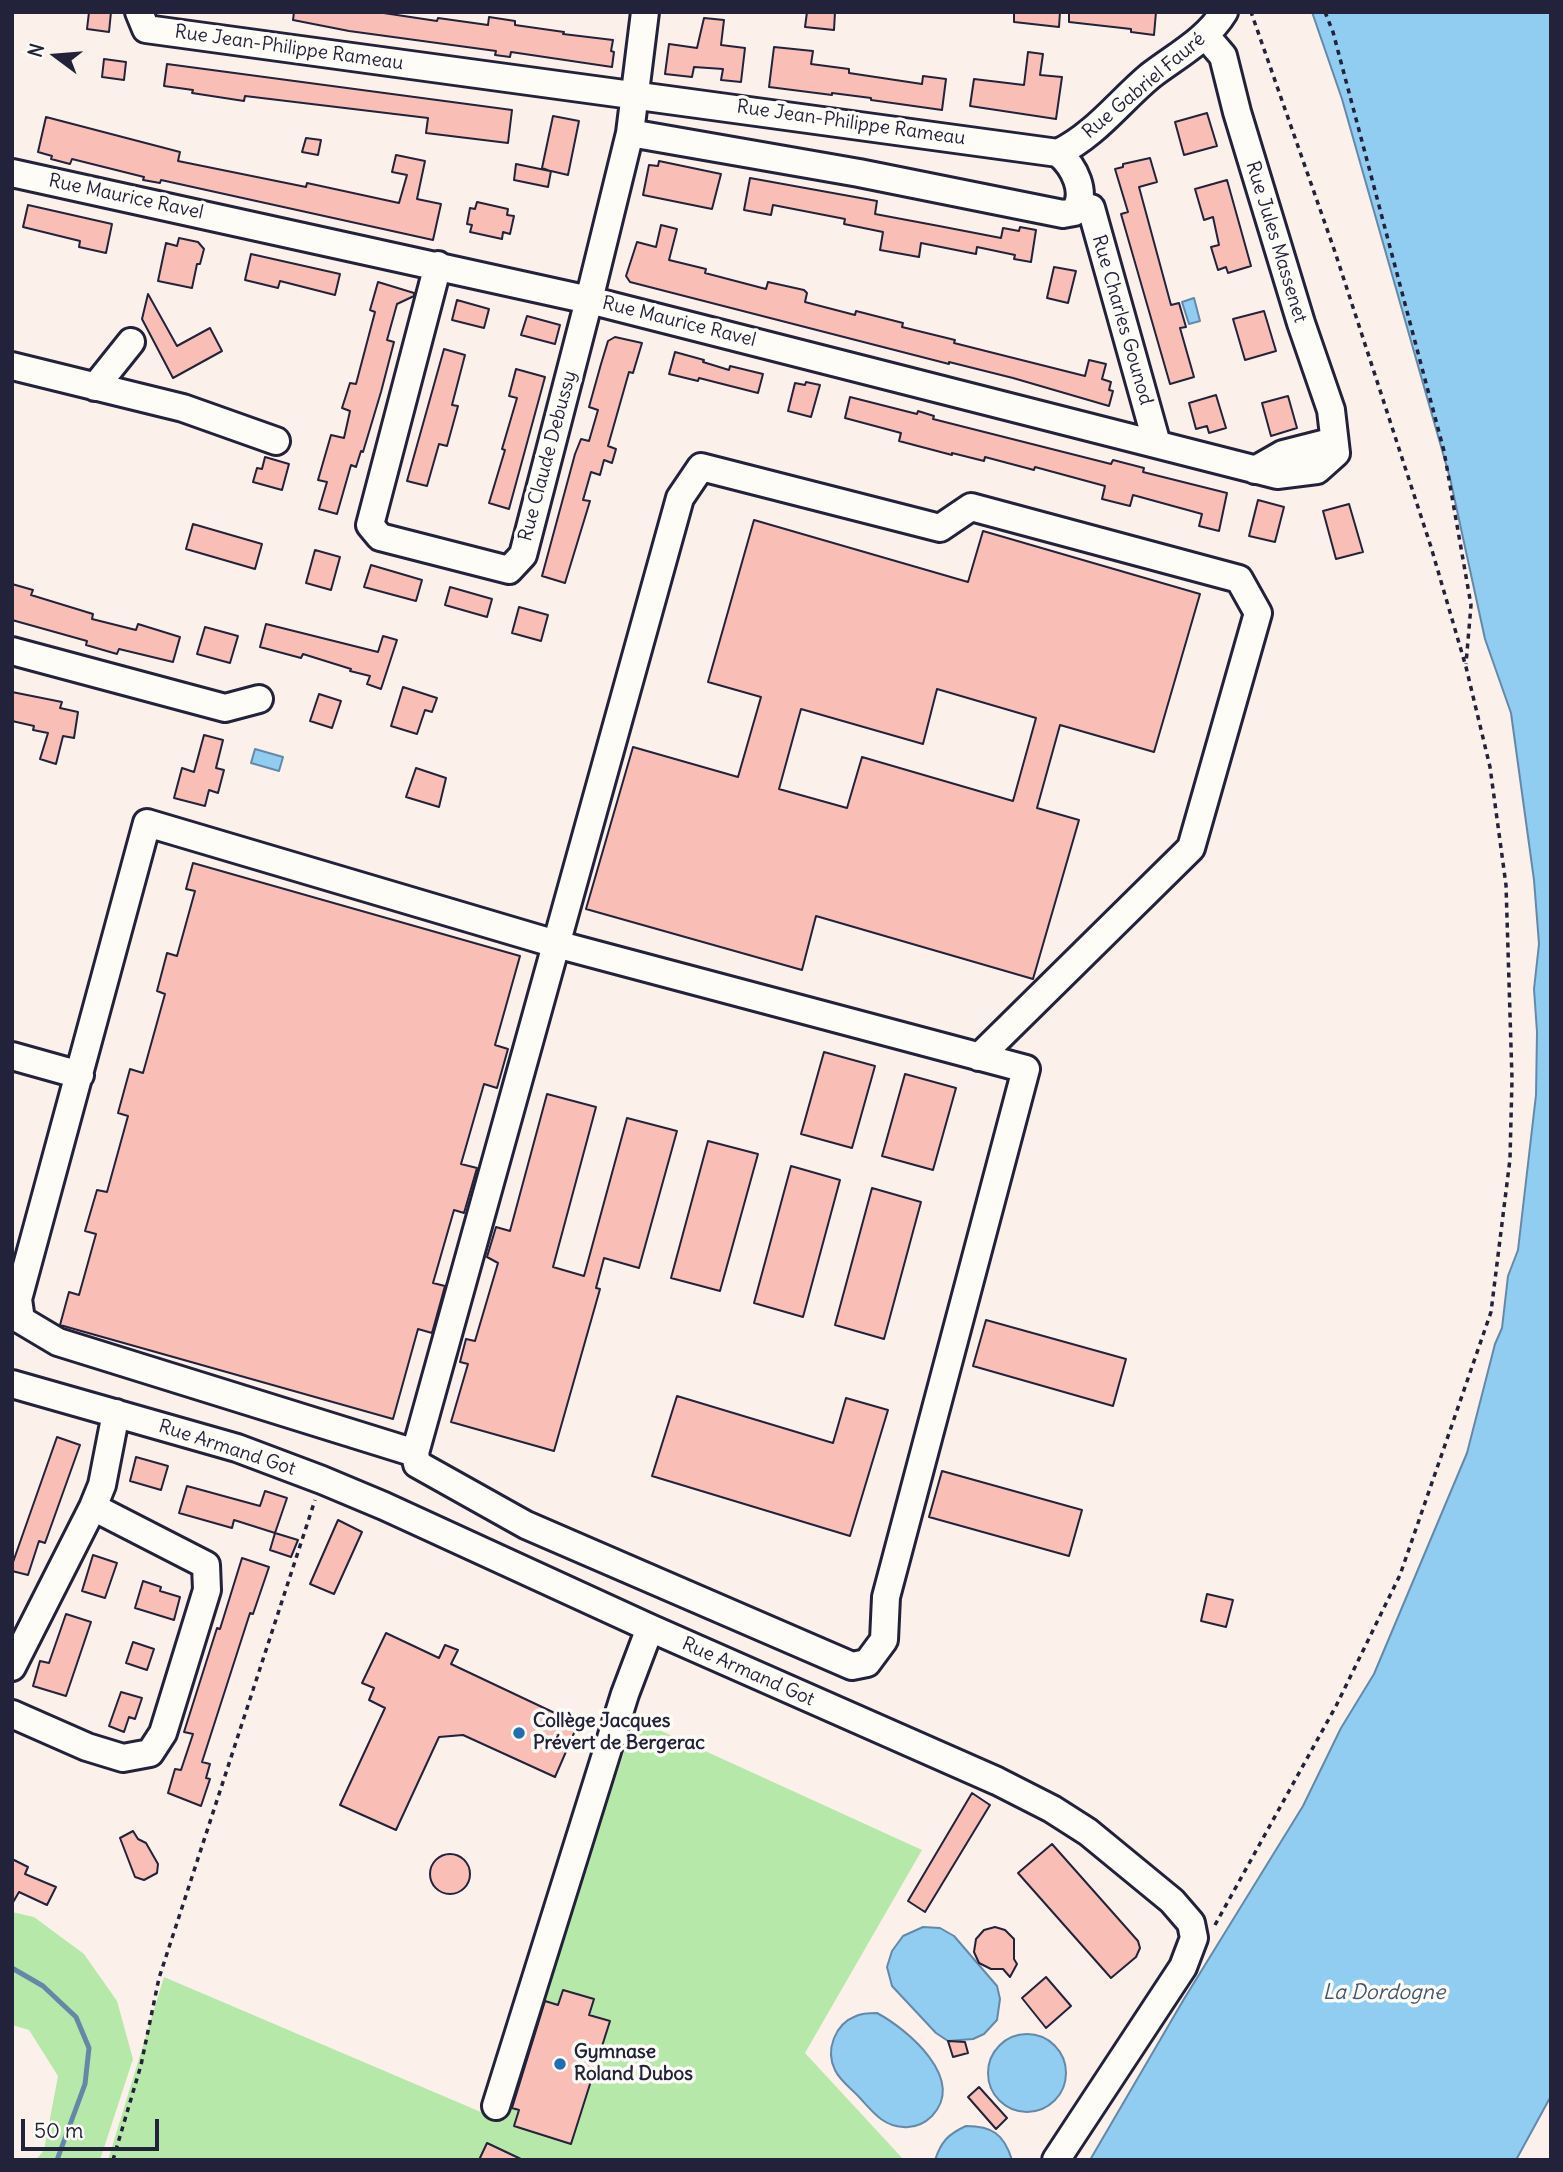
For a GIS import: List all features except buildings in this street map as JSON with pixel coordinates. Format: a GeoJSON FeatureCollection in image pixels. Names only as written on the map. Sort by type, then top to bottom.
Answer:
{"type":"FeatureCollection","features":[{"type":"Feature","properties":{"kind":"street","name":"Rue Jean-Philippe Rameau"},"geometry":{"type":"LineString","coordinates":[[139,12],[146,29],[1024,146],[1058,153]]}},
{"type":"Feature","properties":{"kind":"street"},"geometry":{"type":"LineString","coordinates":[[589,300],[630,133],[645,12]]}},
{"type":"Feature","properties":{"kind":"street","name":"Rue Gabriel Fauré"},"geometry":{"type":"LineString","coordinates":[[1058,153],[1076,144],[1149,77],[1205,35],[1216,25],[1224,12]]}},
{"type":"Feature","properties":{"kind":"street","name":"Rue Jules Massenet"},"geometry":{"type":"LineString","coordinates":[[1205,35],[1223,55],[1237,112],[1300,323],[1331,410],[1335,447]]}},
{"type":"Feature","properties":{"kind":"street"},"geometry":{"type":"LineString","coordinates":[[630,133],[846,171],[1063,214],[1074,212],[1079,205],[1080,192],[1070,162],[1058,153]]}},
{"type":"Feature","properties":{"kind":"street","name":"Rue Maurice Ravel"},"geometry":{"type":"LineString","coordinates":[[12,173],[589,300],[1277,475],[1317,470],[1335,447]]}},
{"type":"Feature","properties":{"kind":"street","name":"Rue Charles Gounod"},"geometry":{"type":"LineString","coordinates":[[1079,205],[1091,208],[1157,444]]}},
{"type":"Feature","properties":{"kind":"street","name":"Rue Claude Debussy"},"geometry":{"type":"LineString","coordinates":[[438,265],[370,525],[380,537],[509,570],[523,555],[589,300]]}},
{"type":"Feature","properties":{"kind":"street"},"geometry":{"type":"LineString","coordinates":[[95,387],[131,342]]}},
{"type":"Feature","properties":{"kind":"street"},"geometry":{"type":"LineString","coordinates":[[12,366],[183,408],[276,441]]}},
{"type":"Feature","properties":{"kind":"street"},"geometry":{"type":"LineString","coordinates":[[415,1453],[58,1342],[21,1320],[18,1299],[147,823],[556,944],[979,1057],[1026,1069],[886,1597],[884,1640],[867,1663],[852,1666],[526,1525],[417,1464],[415,1453],[556,944],[680,498],[701,467],[940,528],[971,507],[1239,579],[1258,613],[1191,848],[979,1057]]}},
{"type":"Feature","properties":{"kind":"street"},"geometry":{"type":"LineString","coordinates":[[12,651],[225,709],[259,699]]}},
{"type":"Feature","properties":{"kind":"street"},"geometry":{"type":"LineString","coordinates":[[12,1056],[80,1075]]}},
{"type":"Feature","properties":{"kind":"street","name":"Rue Armand Got"},"geometry":{"type":"LineString","coordinates":[[12,1384],[237,1448],[384,1506],[650,1628],[997,1781],[1052,1809],[1098,1841],[1172,1901],[1191,1923],[1194,1938],[1182,1967],[1056,2160]]}},
{"type":"Feature","properties":{"kind":"street"},"geometry":{"type":"LineString","coordinates":[[12,1668],[102,1485],[116,1413]]}},
{"type":"Feature","properties":{"kind":"street"},"geometry":{"type":"LineString","coordinates":[[12,1714],[87,1747],[123,1758],[149,1753],[163,1733],[207,1590],[206,1564],[93,1507]]}},
{"type":"Feature","properties":{"kind":"street"},"geometry":{"type":"LineString","coordinates":[[496,2106],[625,1694],[650,1628]]}},
{"type":"Feature","properties":{"kind":"path"},"geometry":{"type":"LineString","coordinates":[[1212,1932],[1336,1706],[1400,1575],[1491,1312],[1510,1146],[1512,1079],[1506,885],[1490,767],[1466,667],[1335,252],[1251,12]]}},
{"type":"Feature","properties":{"kind":"path"},"geometry":{"type":"LineString","coordinates":[[1325,12],[1333,32],[1444,451],[1471,605],[1466,667]]}},
{"type":"Feature","properties":{"kind":"path"},"geometry":{"type":"LineString","coordinates":[[113,2160],[141,2065],[159,1978],[322,1480]]}},
{"type":"Feature","properties":{"kind":"green space"},"geometry":{"type":"Polygon","coordinates":[[[635,1719],[922,1850],[805,2053],[904,2160],[108,2160],[164,1977],[502,2121],[635,1719]]]}},
{"type":"Feature","properties":{"kind":"green space"},"geometry":{"type":"Polygon","coordinates":[[[12,1912],[34,1917],[84,1954],[117,2001],[133,2059],[100,2160],[36,2160],[44,2150],[58,2076],[29,2030],[12,2025],[12,1912]]]}},
{"type":"Feature","properties":{"kind":"water","name":"La Dordogne"},"geometry":{"type":"Polygon","coordinates":[[[1312,12],[1551,12],[1551,2096],[1516,2160],[1090,2160],[1184,1999],[1303,1806],[1341,1728],[1374,1674],[1467,1453],[1495,1344],[1502,1328],[1508,1276],[1518,1250],[1536,1095],[1537,1032],[1534,989],[1539,944],[1534,880],[1511,713],[1485,639],[1450,478],[1342,99],[1312,12]]]}},
{"type":"Feature","properties":{"kind":"water"},"geometry":{"type":"Polygon","coordinates":[[[1194,298],[1200,321],[1189,324],[1182,302],[1194,298]]]}},
{"type":"Feature","properties":{"kind":"water"},"geometry":{"type":"Polygon","coordinates":[[[255,749],[283,757],[279,771],[251,763],[255,749]]]}},
{"type":"Feature","properties":{"kind":"water"},"geometry":{"type":"Polygon","coordinates":[[[923,1927],[940,1928],[954,1936],[997,1986],[1000,1999],[997,2020],[984,2034],[973,2039],[948,2041],[936,2033],[892,1986],[887,1967],[892,1951],[903,1936],[923,1927]]]}},
{"type":"Feature","properties":{"kind":"water"},"geometry":{"type":"Polygon","coordinates":[[[877,2013],[917,2043],[938,2071],[942,2087],[941,2102],[932,2116],[919,2125],[903,2127],[884,2121],[843,2081],[832,2062],[834,2038],[842,2025],[856,2016],[877,2013]]]}},
{"type":"Feature","properties":{"kind":"water"},"geometry":{"type":"Polygon","coordinates":[[[1027,2034],[1042,2037],[1059,2051],[1066,2073],[1063,2088],[1049,2105],[1027,2112],[1012,2109],[995,2095],[988,2073],[991,2058],[1005,2041],[1027,2034]]]}},
{"type":"Feature","properties":{"kind":"water"},"geometry":{"type":"Polygon","coordinates":[[[966,2126],[996,2133],[1005,2144],[1012,2160],[935,2160],[946,2139],[966,2126]]]}},
{"type":"Feature","properties":{"kind":"waterway"},"geometry":{"type":"LineString","coordinates":[[12,1968],[43,1986],[76,2017],[89,2048],[85,2084],[57,2160]]}},
{"type":"Feature","properties":{"kind":"place","name":"Collège Jacques Prévert de Bergerac"},"geometry":{"type":"Point","coordinates":[519,1733]}},
{"type":"Feature","properties":{"kind":"place","name":"Gymnase Roland Dubos"},"geometry":{"type":"Point","coordinates":[560,2064]}}]}
